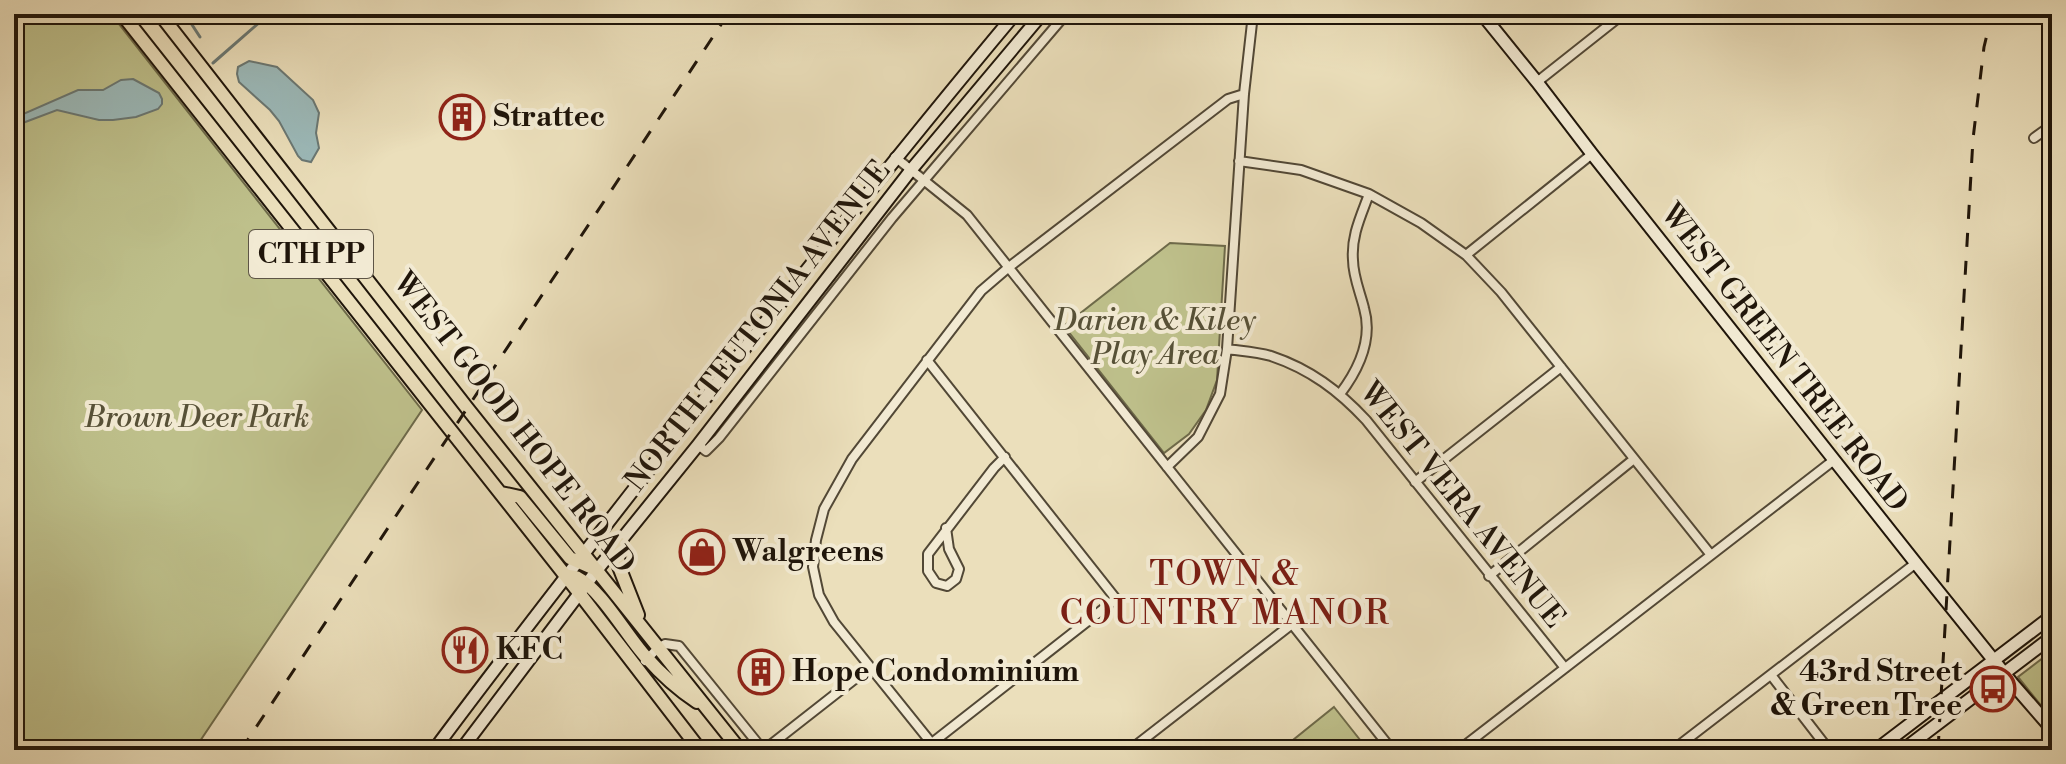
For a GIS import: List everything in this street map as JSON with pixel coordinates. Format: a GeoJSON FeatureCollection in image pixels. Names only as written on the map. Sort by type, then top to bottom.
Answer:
{"type":"FeatureCollection","features":[{"type":"Feature","properties":{"kind":"main road","name":"WEST GOOD HOPE ROAD"},"geometry":{"type":"LineString","coordinates":[[122,14],[565,575]]}},
{"type":"Feature","properties":{"kind":"main road","name":"WEST GOOD HOPE ROAD"},"geometry":{"type":"LineString","coordinates":[[160,14],[580,558]]}},
{"type":"Feature","properties":{"kind":"main road","name":"NORTH TEUTONIA AVENUE"},"geometry":{"type":"LineString","coordinates":[[434,750],[565,575],[895,157],[1015,14]]}},
{"type":"Feature","properties":{"kind":"main road","name":"NORTH TEUTONIA AVENUE"},"geometry":{"type":"LineString","coordinates":[[461,750],[597,570],[702,448],[911,170],[1042,14]]}},
{"type":"Feature","properties":{"kind":"main road","name":"WEST GREEN TREE ROAD"},"geometry":{"type":"LineString","coordinates":[[1482,14],[1916,563],[2052,729]]}},
{"type":"Feature","properties":{"kind":"main road"},"geometry":{"type":"LineString","coordinates":[[501,493],[520,497],[564,552],[597,570]]}},
{"type":"Feature","properties":{"kind":"main road"},"geometry":{"type":"LineString","coordinates":[[619,543],[618,564],[644,629]]}},
{"type":"Feature","properties":{"kind":"main road","name":"WEST GOOD HOPE ROAD"},"geometry":{"type":"LineString","coordinates":[[597,570],[644,629],[664,645],[706,708],[740,750]]}},
{"type":"Feature","properties":{"kind":"main road"},"geometry":{"type":"LineString","coordinates":[[565,575],[577,577],[583,590],[600,598],[647,659],[679,690],[706,708]]}},
{"type":"Feature","properties":{"kind":"main road","name":"WEST GOOD HOPE ROAD"},"geometry":{"type":"LineString","coordinates":[[583,590],[700,750]]}},
{"type":"Feature","properties":{"kind":"main road"},"geometry":{"type":"LineString","coordinates":[[1876,750],[2052,616]]}},
{"type":"Feature","properties":{"kind":"main road"},"geometry":{"type":"LineString","coordinates":[[1903,750],[2052,637]]}},
{"type":"Feature","properties":{"kind":"street","name":"NORTH TEUTONIA AVENUE"},"geometry":{"type":"LineString","coordinates":[[702,448],[719,438],[883,229],[1066,14]]}},
{"type":"Feature","properties":{"kind":"street"},"geometry":{"type":"LineString","coordinates":[[1167,467],[1198,437],[1220,394],[1227,349],[1244,94],[1253,14]]}},
{"type":"Feature","properties":{"kind":"street"},"geometry":{"type":"LineString","coordinates":[[1537,82],[1623,14]]}},
{"type":"Feature","properties":{"kind":"street"},"geometry":{"type":"LineString","coordinates":[[927,360],[1116,599],[935,747],[834,622],[819,595],[813,567],[825,507],[852,459],[927,360],[981,291],[1228,99],[1244,94]]}},
{"type":"Feature","properties":{"kind":"street"},"geometry":{"type":"LineString","coordinates":[[2034,138],[2052,125]]}},
{"type":"Feature","properties":{"kind":"street"},"geometry":{"type":"LineString","coordinates":[[1466,255],[1592,154]]}},
{"type":"Feature","properties":{"kind":"street"},"geometry":{"type":"LineString","coordinates":[[895,157],[967,215],[1392,750]]}},
{"type":"Feature","properties":{"kind":"street"},"geometry":{"type":"LineString","coordinates":[[1239,161],[1301,170],[1369,194],[1421,223],[1466,255],[1501,292],[1711,555]]}},
{"type":"Feature","properties":{"kind":"street"},"geometry":{"type":"LineString","coordinates":[[1340,394],[1360,362],[1367,333],[1353,260],[1355,230],[1369,194]]}},
{"type":"Feature","properties":{"kind":"street","name":"WEST VERA AVENUE"},"geometry":{"type":"LineString","coordinates":[[1227,349],[1269,355],[1304,369],[1340,394],[1366,420],[1565,668]]}},
{"type":"Feature","properties":{"kind":"street"},"geometry":{"type":"LineString","coordinates":[[1415,482],[1561,367]]}},
{"type":"Feature","properties":{"kind":"street"},"geometry":{"type":"LineString","coordinates":[[946,528],[949,549],[959,569],[956,579],[947,586],[936,583],[928,571],[928,554],[946,528],[1005,457]]}},
{"type":"Feature","properties":{"kind":"street"},"geometry":{"type":"LineString","coordinates":[[1489,576],[1634,459]]}},
{"type":"Feature","properties":{"kind":"street"},"geometry":{"type":"LineString","coordinates":[[1459,750],[1834,460]]}},
{"type":"Feature","properties":{"kind":"street"},"geometry":{"type":"LineString","coordinates":[[1673,750],[1916,563]]}},
{"type":"Feature","properties":{"kind":"street"},"geometry":{"type":"LineString","coordinates":[[1130,750],[1292,624]]}},
{"type":"Feature","properties":{"kind":"street"},"geometry":{"type":"LineString","coordinates":[[638,669],[664,645]]}},
{"type":"Feature","properties":{"kind":"street","name":"WEST GOOD HOPE ROAD"},"geometry":{"type":"LineString","coordinates":[[664,645],[683,650],[764,750]]}},
{"type":"Feature","properties":{"kind":"street"},"geometry":{"type":"LineString","coordinates":[[764,750],[870,667]]}},
{"type":"Feature","properties":{"kind":"street"},"geometry":{"type":"LineString","coordinates":[[1771,675],[1829,750]]}},
{"type":"Feature","properties":{"kind":"green space","name":"Brown Deer Park"},"geometry":{"type":"Polygon","coordinates":[[[14,14],[111,14],[422,410],[194,750],[14,750],[14,14]]]}},
{"type":"Feature","properties":{"kind":"green space","name":"Darien & Kiley Play Area"},"geometry":{"type":"Polygon","coordinates":[[[1170,243],[1225,246],[1217,380],[1206,410],[1189,434],[1164,453],[1064,326],[1170,243]]]}},
{"type":"Feature","properties":{"kind":"green space"},"geometry":{"type":"Polygon","coordinates":[[[2052,651],[2052,719],[2018,677],[2052,651]]]}},
{"type":"Feature","properties":{"kind":"green space"},"geometry":{"type":"Polygon","coordinates":[[[1334,707],[1368,750],[1300,750],[1293,740],[1334,707]]]}},
{"type":"Feature","properties":{"kind":"water"},"geometry":{"type":"Polygon","coordinates":[[[249,61],[277,67],[313,100],[319,113],[316,133],[319,148],[311,162],[298,156],[279,121],[239,82],[238,67],[249,61]]]}},
{"type":"Feature","properties":{"kind":"water"},"geometry":{"type":"Polygon","coordinates":[[[133,79],[159,93],[162,104],[158,109],[136,117],[113,120],[99,120],[57,110],[20,124],[14,118],[78,90],[103,90],[121,80],[133,79]]]}},
{"type":"Feature","properties":{"kind":"waterway"},"geometry":{"type":"LineString","coordinates":[[185,14],[200,37]]}},
{"type":"Feature","properties":{"kind":"waterway"},"geometry":{"type":"LineString","coordinates":[[213,63],[269,14]]}},
{"type":"Feature","properties":{"kind":"railway"},"geometry":{"type":"LineString","coordinates":[[241,750],[728,14]]}},
{"type":"Feature","properties":{"kind":"railway"},"geometry":{"type":"LineString","coordinates":[[1938,750],[1973,139],[1984,47],[1992,14]]}},
{"type":"Feature","properties":{"kind":"place","name":"Strattec"},"geometry":{"type":"Point","coordinates":[462,117]}},
{"type":"Feature","properties":{"kind":"place","name":"Walgreens"},"geometry":{"type":"Point","coordinates":[702,552]}},
{"type":"Feature","properties":{"kind":"place","name":"KFC"},"geometry":{"type":"Point","coordinates":[465,650]}},
{"type":"Feature","properties":{"kind":"place","name":"Hope Condominium"},"geometry":{"type":"Point","coordinates":[761,672]}},
{"type":"Feature","properties":{"kind":"place","name":"43rd Street & Green Tree"},"geometry":{"type":"Point","coordinates":[1993,689]}},
{"type":"Feature","properties":{"kind":"district","name":"TOWN & COUNTRY MANOR"},"geometry":{"type":"Point","coordinates":[1225,594]}}]}
